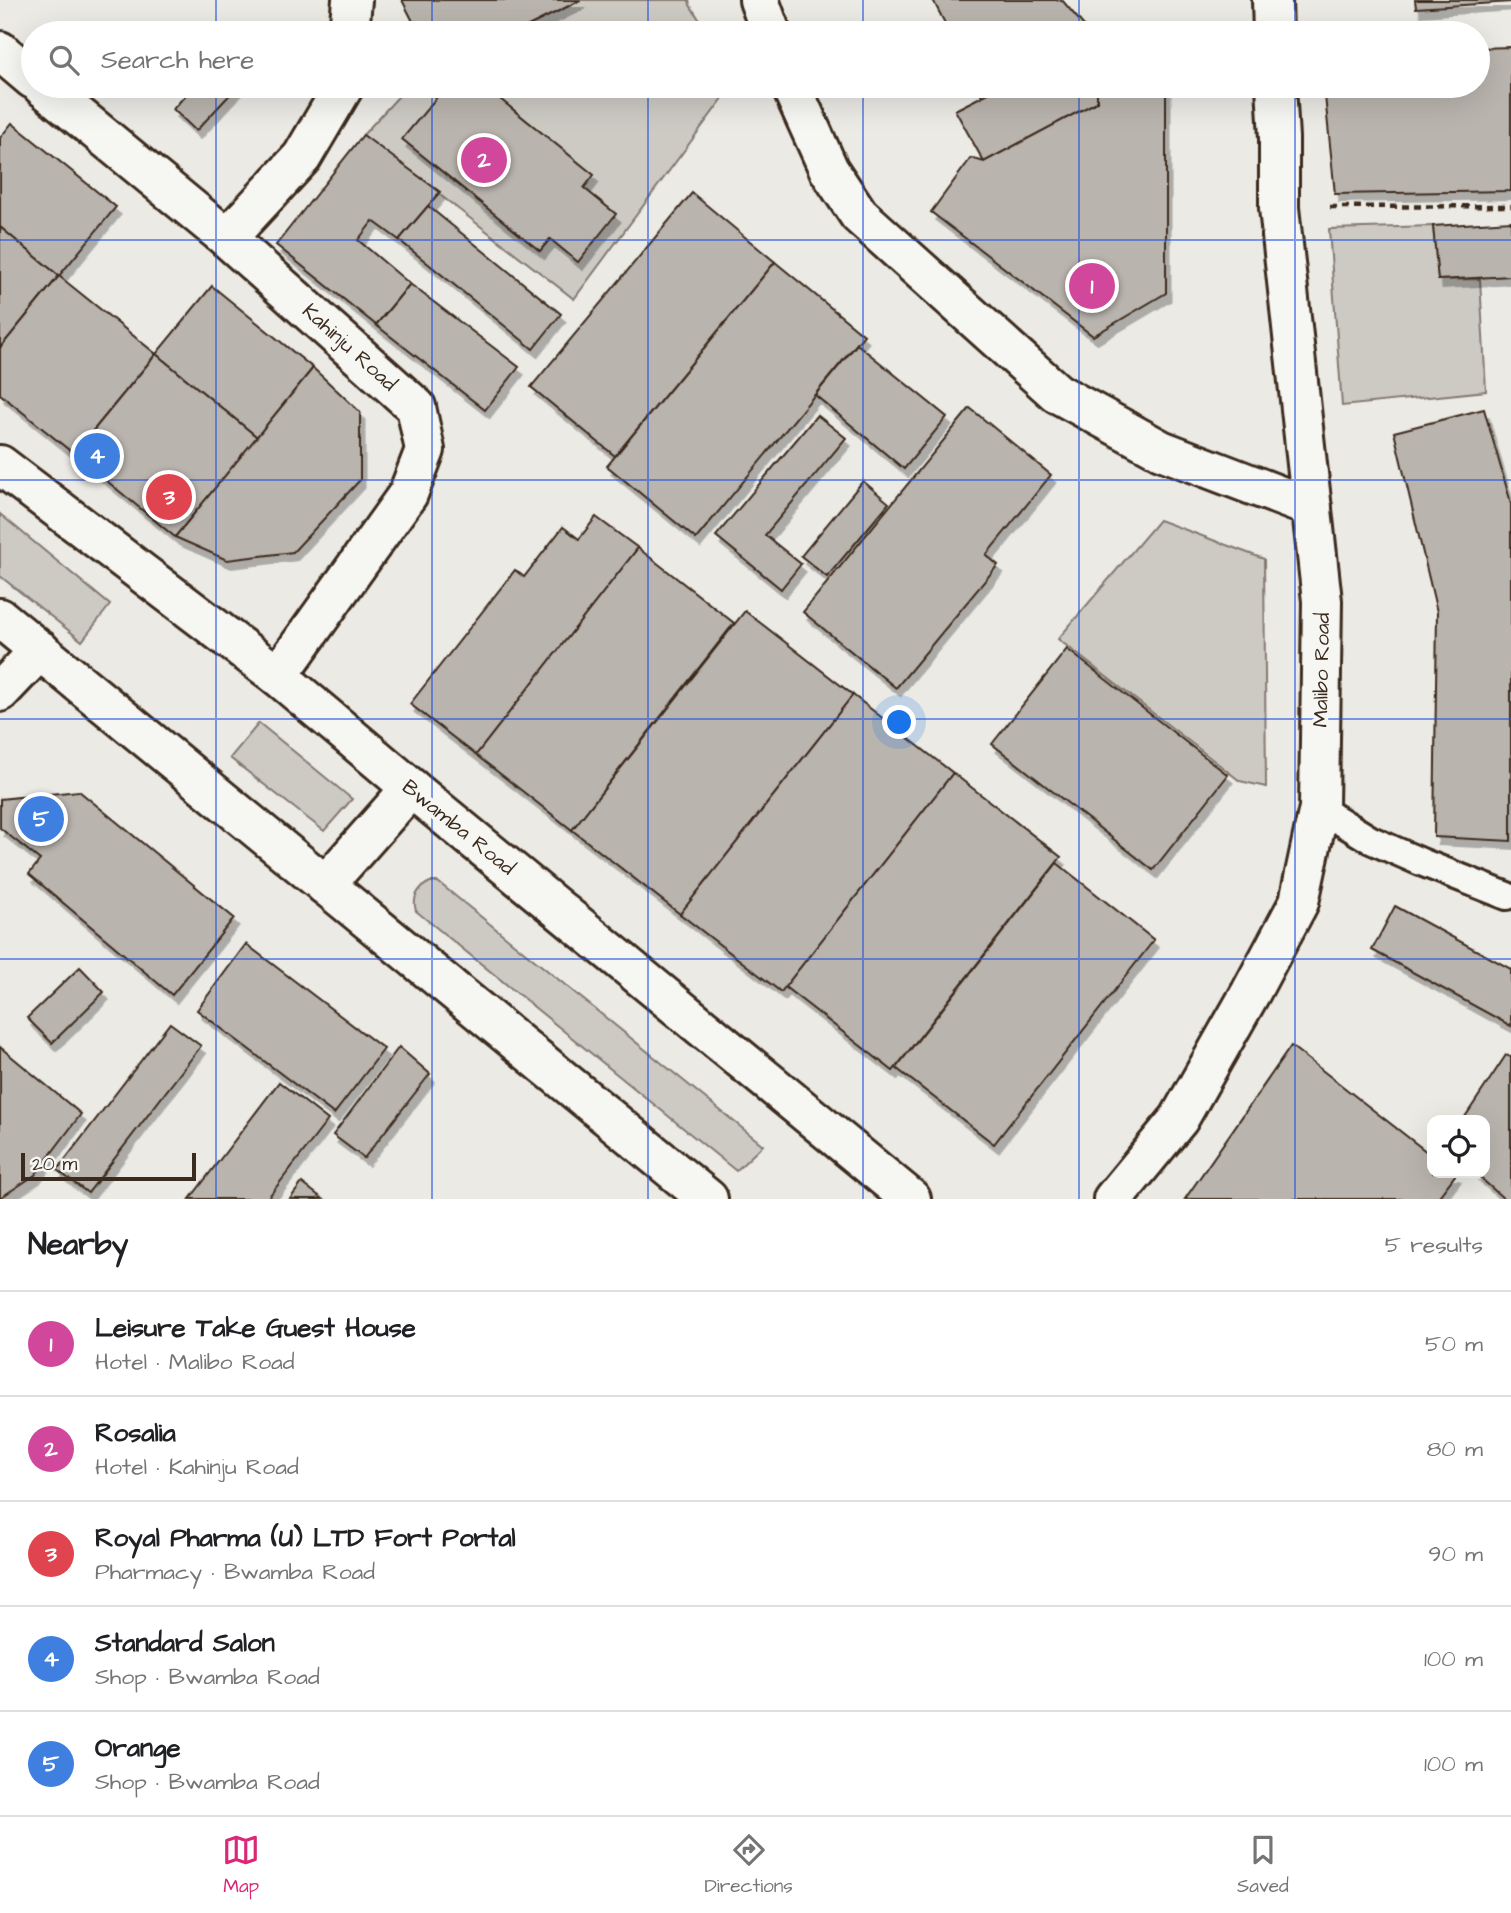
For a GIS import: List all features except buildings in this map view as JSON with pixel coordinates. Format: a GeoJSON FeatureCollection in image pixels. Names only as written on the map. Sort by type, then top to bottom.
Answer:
{"type":"FeatureCollection","features":[{"type":"Feature","properties":{"kind":"street"},"geometry":{"type":"LineString","coordinates":[[350,21],[352,0]]}},
{"type":"Feature","properties":{"kind":"street"},"geometry":{"type":"LineString","coordinates":[[759,0],[767,21]]}},
{"type":"Feature","properties":{"kind":"street"},"geometry":{"type":"LineString","coordinates":[[1272,0],[1273,21]]}},
{"type":"Feature","properties":{"kind":"street"},"geometry":{"type":"LineString","coordinates":[[0,51],[21,69]]}},
{"type":"Feature","properties":{"kind":"street","name":"Kahinju Road"},"geometry":{"type":"LineString","coordinates":[[57,98],[227,238],[416,407],[425,450],[408,494],[278,676]]}},
{"type":"Feature","properties":{"kind":"street"},"geometry":{"type":"LineString","coordinates":[[227,238],[302,157],[337,98]]}},
{"type":"Feature","properties":{"kind":"street"},"geometry":{"type":"LineString","coordinates":[[796,98],[829,170],[859,215],[1057,393],[1161,450],[1312,508]]}},
{"type":"Feature","properties":{"kind":"street","name":"Malibo Road"},"geometry":{"type":"LineString","coordinates":[[1113,1199],[1179,1119],[1299,902],[1320,808],[1322,601],[1279,208],[1277,98]]}},
{"type":"Feature","properties":{"kind":"street","name":"Bwamba Road"},"geometry":{"type":"LineString","coordinates":[[0,465],[278,676],[911,1199]]}},
{"type":"Feature","properties":{"kind":"street"},"geometry":{"type":"LineString","coordinates":[[0,618],[708,1199]]}},
{"type":"Feature","properties":{"kind":"street"},"geometry":{"type":"LineString","coordinates":[[0,692],[40,650]]}},
{"type":"Feature","properties":{"kind":"street"},"geometry":{"type":"LineString","coordinates":[[325,885],[411,788]]}},
{"type":"Feature","properties":{"kind":"lane"},"geometry":{"type":"LineString","coordinates":[[1320,808],[1371,840],[1507,896]]}},
{"type":"Feature","properties":{"kind":"path"},"geometry":{"type":"LineString","coordinates":[[1279,208],[1511,205]]}},
{"type":"Feature","properties":{"kind":"shaded area"},"geometry":{"type":"Polygon","coordinates":[[[581,0],[689,0],[700,21],[538,21],[581,0]]]}},
{"type":"Feature","properties":{"kind":"shaded area"},"geometry":{"type":"Polygon","coordinates":[[[397,98],[723,98],[574,299],[363,135],[397,98]]]}},
{"type":"Feature","properties":{"kind":"shaded area"},"geometry":{"type":"Polygon","coordinates":[[[1433,226],[1438,280],[1480,279],[1486,391],[1342,406],[1329,229],[1433,226]]]}},
{"type":"Feature","properties":{"kind":"shaded area"},"geometry":{"type":"Polygon","coordinates":[[[0,514],[110,605],[82,641],[0,576],[0,514]]]}},
{"type":"Feature","properties":{"kind":"shaded area"},"geometry":{"type":"Polygon","coordinates":[[[1159,520],[1264,559],[1266,787],[1240,781],[1058,639],[1159,520]]]}},
{"type":"Feature","properties":{"kind":"shaded area"},"geometry":{"type":"Polygon","coordinates":[[[259,723],[352,799],[324,831],[230,758],[259,723]]]}},
{"type":"Feature","properties":{"kind":"shaded area"},"geometry":{"type":"Polygon","coordinates":[[[430,882],[438,882],[763,1145],[736,1171],[416,911],[417,894],[430,882]]]}},
{"type":"Feature","properties":{"kind":"place","name":"Rosalia"},"geometry":{"type":"Point","coordinates":[484,160]}},
{"type":"Feature","properties":{"kind":"place","name":"Leisure Take Guest House"},"geometry":{"type":"Point","coordinates":[1092,286]}},
{"type":"Feature","properties":{"kind":"place","name":"Standard Salon"},"geometry":{"type":"Point","coordinates":[97,456]}},
{"type":"Feature","properties":{"kind":"place","name":"Royal Pharma (U) LTD Fort Portal"},"geometry":{"type":"Point","coordinates":[169,497]}},
{"type":"Feature","properties":{"kind":"place","name":"Orange"},"geometry":{"type":"Point","coordinates":[41,819]}}]}
